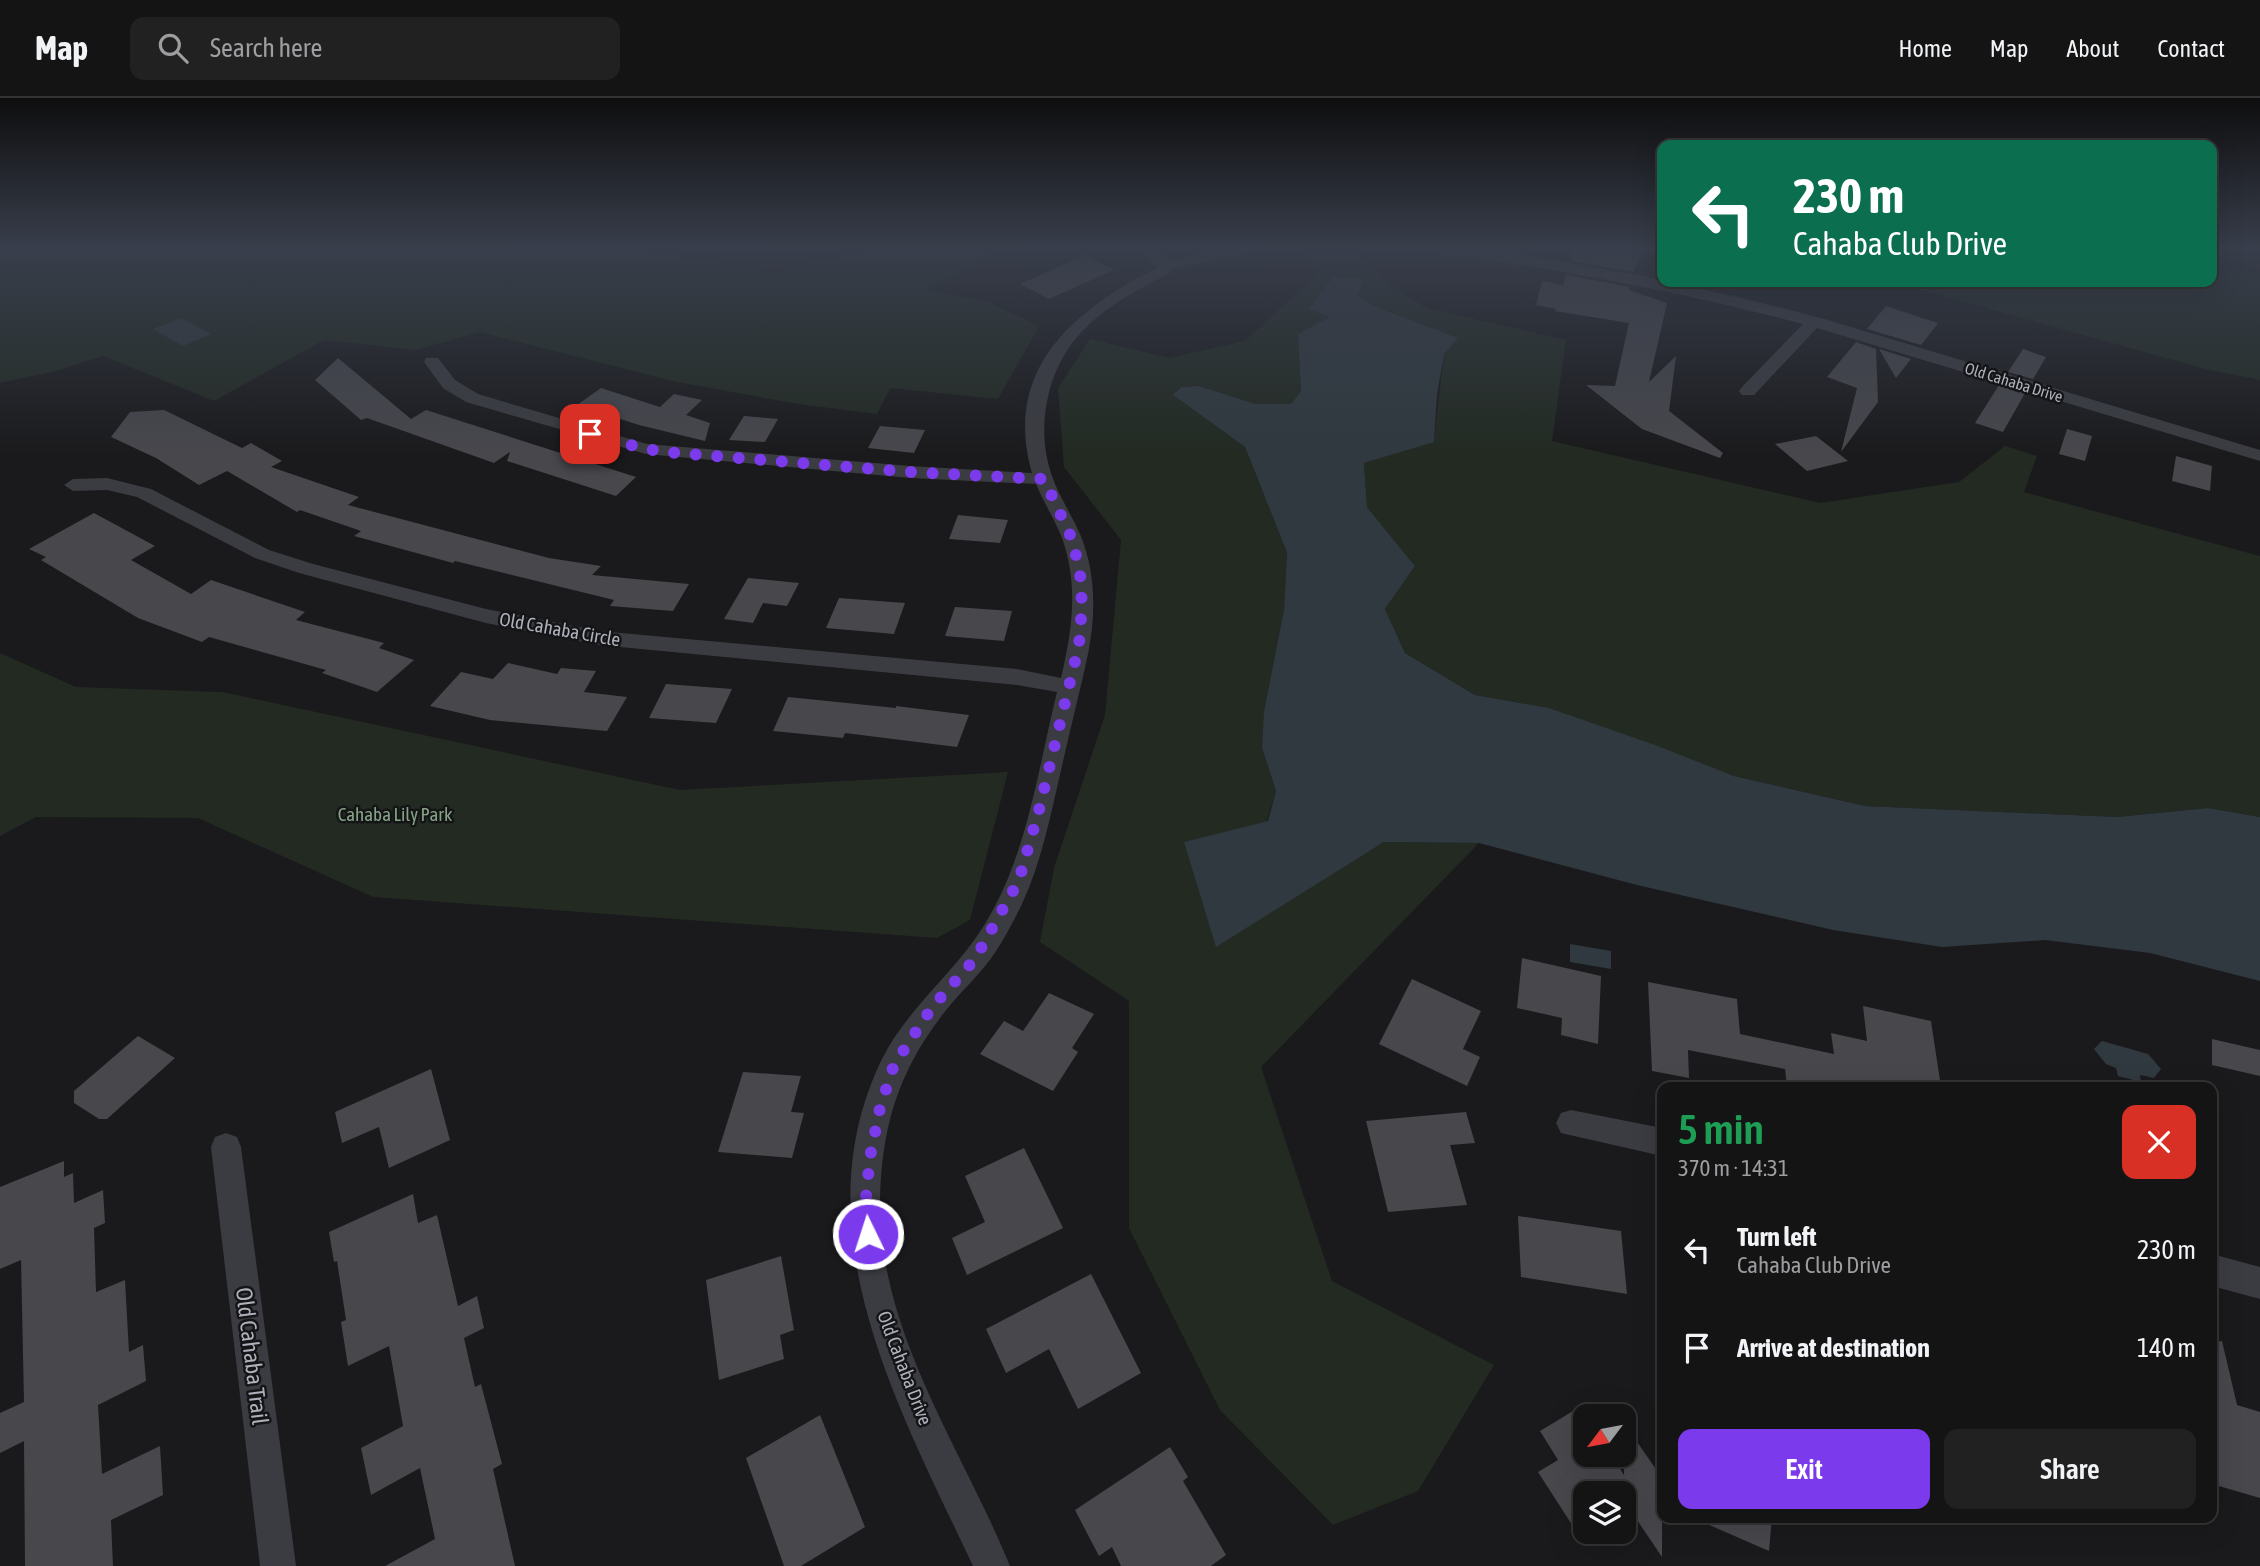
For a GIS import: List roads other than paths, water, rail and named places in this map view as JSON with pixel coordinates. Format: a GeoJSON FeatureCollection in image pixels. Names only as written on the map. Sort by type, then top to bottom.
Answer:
{"type":"FeatureCollection","features":[{"type":"Feature","properties":{"kind":"street","name":"Old Cahaba Drive"},"geometry":{"type":"LineString","coordinates":[[992,1566],[927,1426],[886,1328],[871,1261],[865,1207],[870,1157],[880,1108],[894,1065],[933,1006],[975,959],[1019,880],[1069,687],[1079,645],[1082,606],[1080,572],[1072,539],[1044,479],[1036,451],[1035,418],[1046,369],[1056,349],[1087,318]]}},
{"type":"Feature","properties":{"kind":"street","name":"Old Cahaba Drive"},"geometry":{"type":"LineString","coordinates":[[1801,318],[2260,456]]}},
{"type":"Feature","properties":{"kind":"street"},"geometry":{"type":"LineString","coordinates":[[1748,391],[1815,321]]}},
{"type":"Feature","properties":{"kind":"street"},"geometry":{"type":"LineString","coordinates":[[432,362],[449,384],[472,398],[646,449],[910,472],[1044,479]]}},
{"type":"Feature","properties":{"kind":"street","name":"Old Cahaba Circle"},"geometry":{"type":"LineString","coordinates":[[73,485],[123,486],[262,554],[306,569],[547,629],[612,639],[1017,677],[1069,687]]}},
{"type":"Feature","properties":{"kind":"street"},"geometry":{"type":"LineString","coordinates":[[1571,1123],[1657,1141]]}},
{"type":"Feature","properties":{"kind":"street","name":"Old Cahaba Trail"},"geometry":{"type":"LineString","coordinates":[[226,1147],[278,1566]]}},
{"type":"Feature","properties":{"kind":"street"},"geometry":{"type":"LineString","coordinates":[[2217,1271],[2260,1283]]}},
{"type":"Feature","properties":{"kind":"park label","name":"Cahaba Lily Park"},"geometry":{"type":"Point","coordinates":[395,814]}}]}
